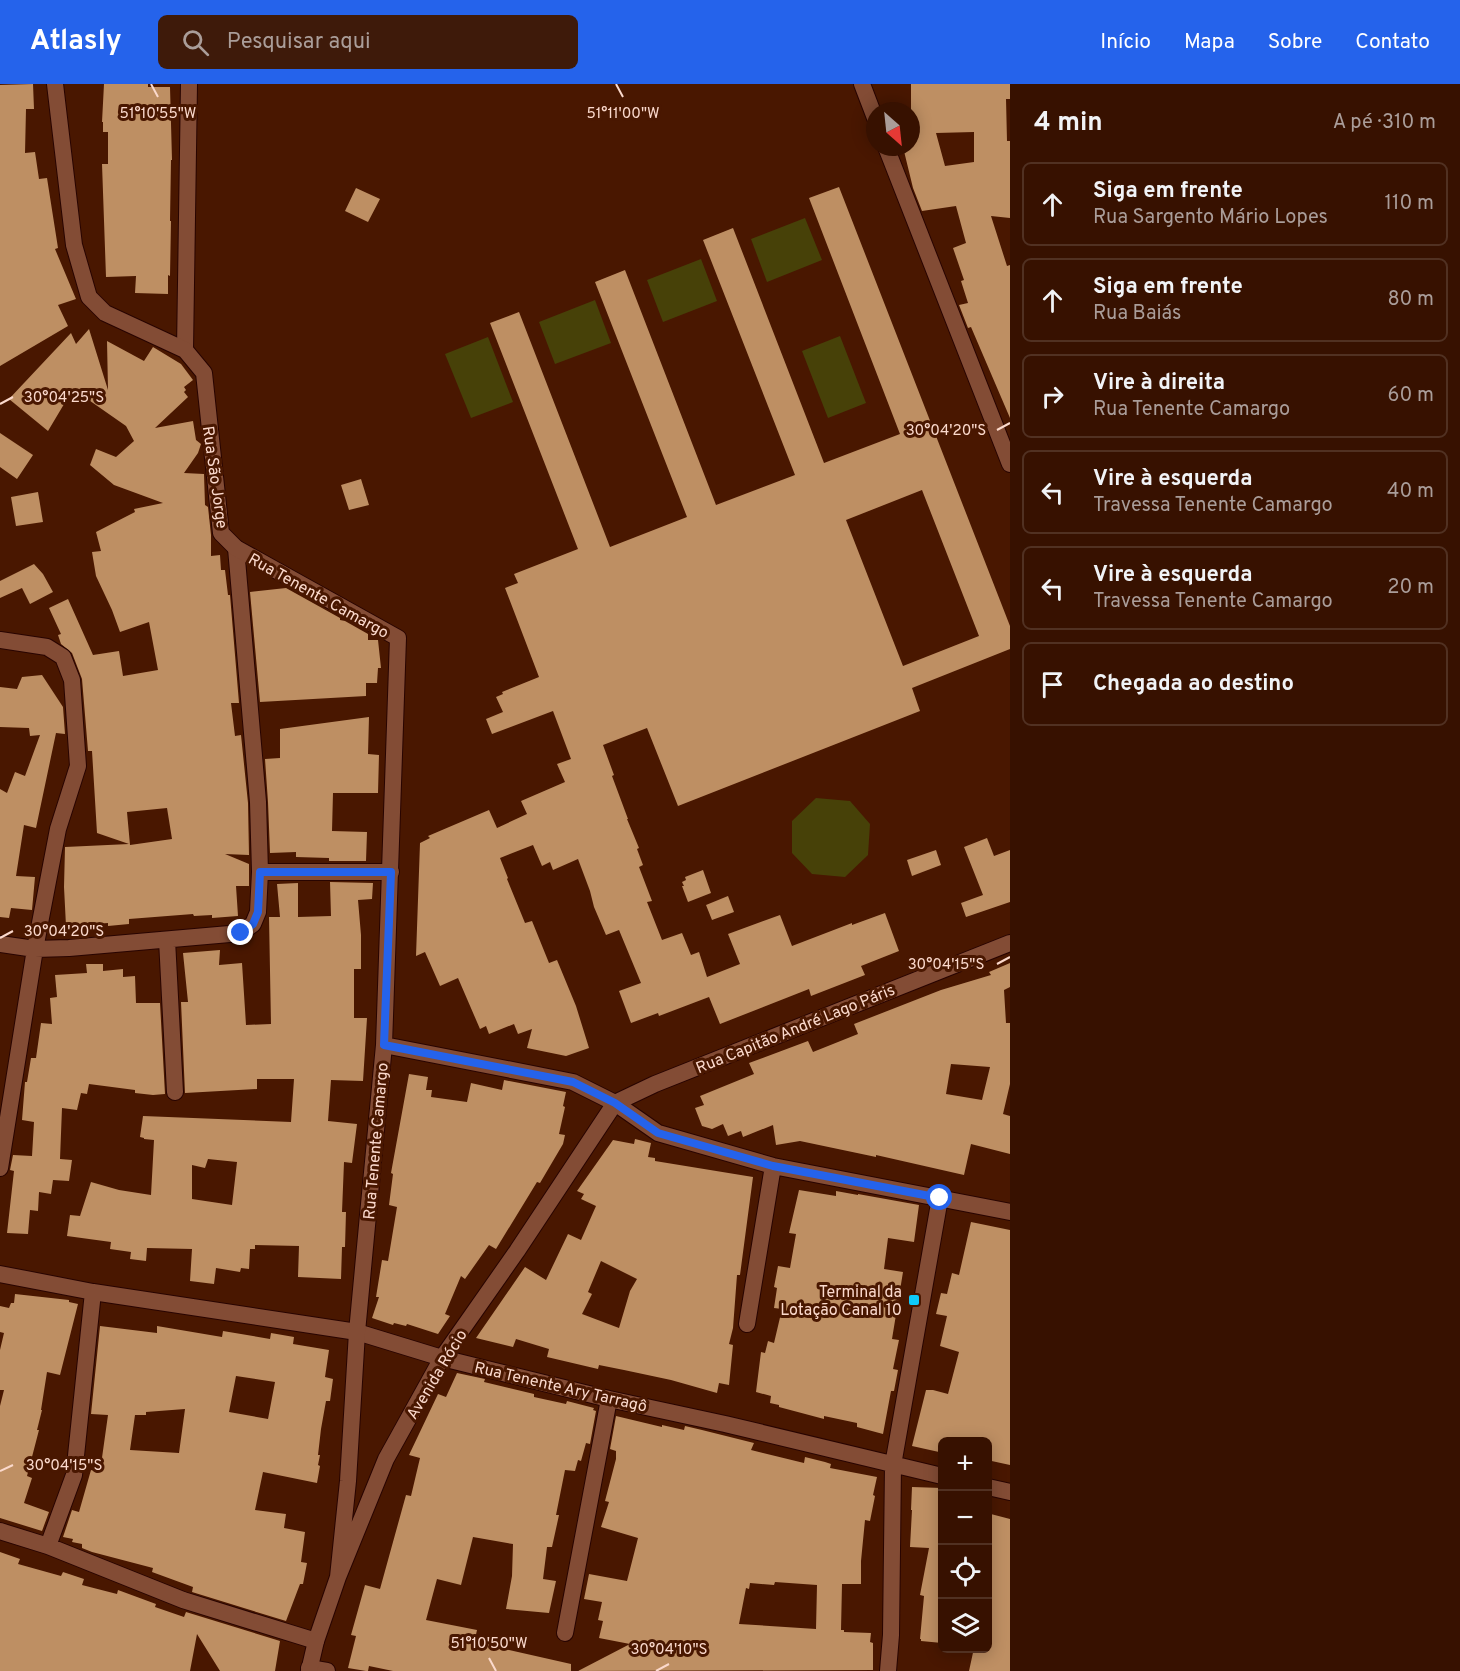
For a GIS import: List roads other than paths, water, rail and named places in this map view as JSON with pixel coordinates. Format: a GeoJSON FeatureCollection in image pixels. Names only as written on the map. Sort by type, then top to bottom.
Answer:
{"type":"FeatureCollection","features":[{"type":"Feature","properties":{"kind":"street"},"geometry":{"type":"LineString","coordinates":[[55,84],[74,245],[89,297],[105,313],[185,350],[189,84]]}},
{"type":"Feature","properties":{"kind":"street"},"geometry":{"type":"LineString","coordinates":[[862,84],[869,102]]}},
{"type":"Feature","properties":{"kind":"street"},"geometry":{"type":"LineString","coordinates":[[890,156],[1010,464]]}},
{"type":"Feature","properties":{"kind":"street","name":"Rua São Jorge"},"geometry":{"type":"LineString","coordinates":[[0,944],[35,949],[69,948],[241,933],[253,924],[258,912],[260,872],[258,802],[236,548],[221,533],[204,373],[185,350]]}},
{"type":"Feature","properties":{"kind":"street","name":"Rua Tenente Camargo"},"geometry":{"type":"LineString","coordinates":[[236,548],[398,638],[384,1045],[357,1332],[348,1481],[338,1577]]}},
{"type":"Feature","properties":{"kind":"street"},"geometry":{"type":"LineString","coordinates":[[0,640],[47,647],[63,657],[72,680],[78,766],[58,829],[35,949],[0,1168]]}},
{"type":"Feature","properties":{"kind":"street"},"geometry":{"type":"LineString","coordinates":[[260,872],[391,872]]}},
{"type":"Feature","properties":{"kind":"street"},"geometry":{"type":"LineString","coordinates":[[167,940],[175,1092]]}},
{"type":"Feature","properties":{"kind":"street","name":"Rua Capitão André Lago Páris"},"geometry":{"type":"LineString","coordinates":[[615,1103],[655,1084],[1010,942]]}},
{"type":"Feature","properties":{"kind":"street"},"geometry":{"type":"LineString","coordinates":[[384,1045],[573,1082],[615,1103],[658,1133],[773,1166],[1010,1212]]}},
{"type":"Feature","properties":{"kind":"street","name":"Avenida Rócio"},"geometry":{"type":"LineString","coordinates":[[309,1670],[316,1641],[338,1577],[386,1459],[442,1358],[517,1251],[615,1103]]}},
{"type":"Feature","properties":{"kind":"street"},"geometry":{"type":"LineString","coordinates":[[747,1324],[773,1166]]}},
{"type":"Feature","properties":{"kind":"street"},"geometry":{"type":"LineString","coordinates":[[888,1671],[891,1635],[893,1465],[940,1198]]}},
{"type":"Feature","properties":{"kind":"street","name":"Rua Tenente Ary Tarragô"},"geometry":{"type":"LineString","coordinates":[[0,1274],[93,1292],[357,1332],[442,1358],[938,1475]]}},
{"type":"Feature","properties":{"kind":"street"},"geometry":{"type":"LineString","coordinates":[[48,1546],[74,1475],[93,1292]]}},
{"type":"Feature","properties":{"kind":"street"},"geometry":{"type":"LineString","coordinates":[[565,1633],[609,1399]]}},
{"type":"Feature","properties":{"kind":"street"},"geometry":{"type":"LineString","coordinates":[[992,1488],[1010,1492]]}},
{"type":"Feature","properties":{"kind":"street"},"geometry":{"type":"LineString","coordinates":[[0,1531],[48,1546],[183,1600],[316,1641]]}},
{"type":"Feature","properties":{"kind":"street"},"geometry":{"type":"LineString","coordinates":[[309,1670],[327,1671]]}},
{"type":"Feature","properties":{"kind":"place","name":"Terminal da Lotação Canal 10"},"geometry":{"type":"Point","coordinates":[914,1300]}}]}
